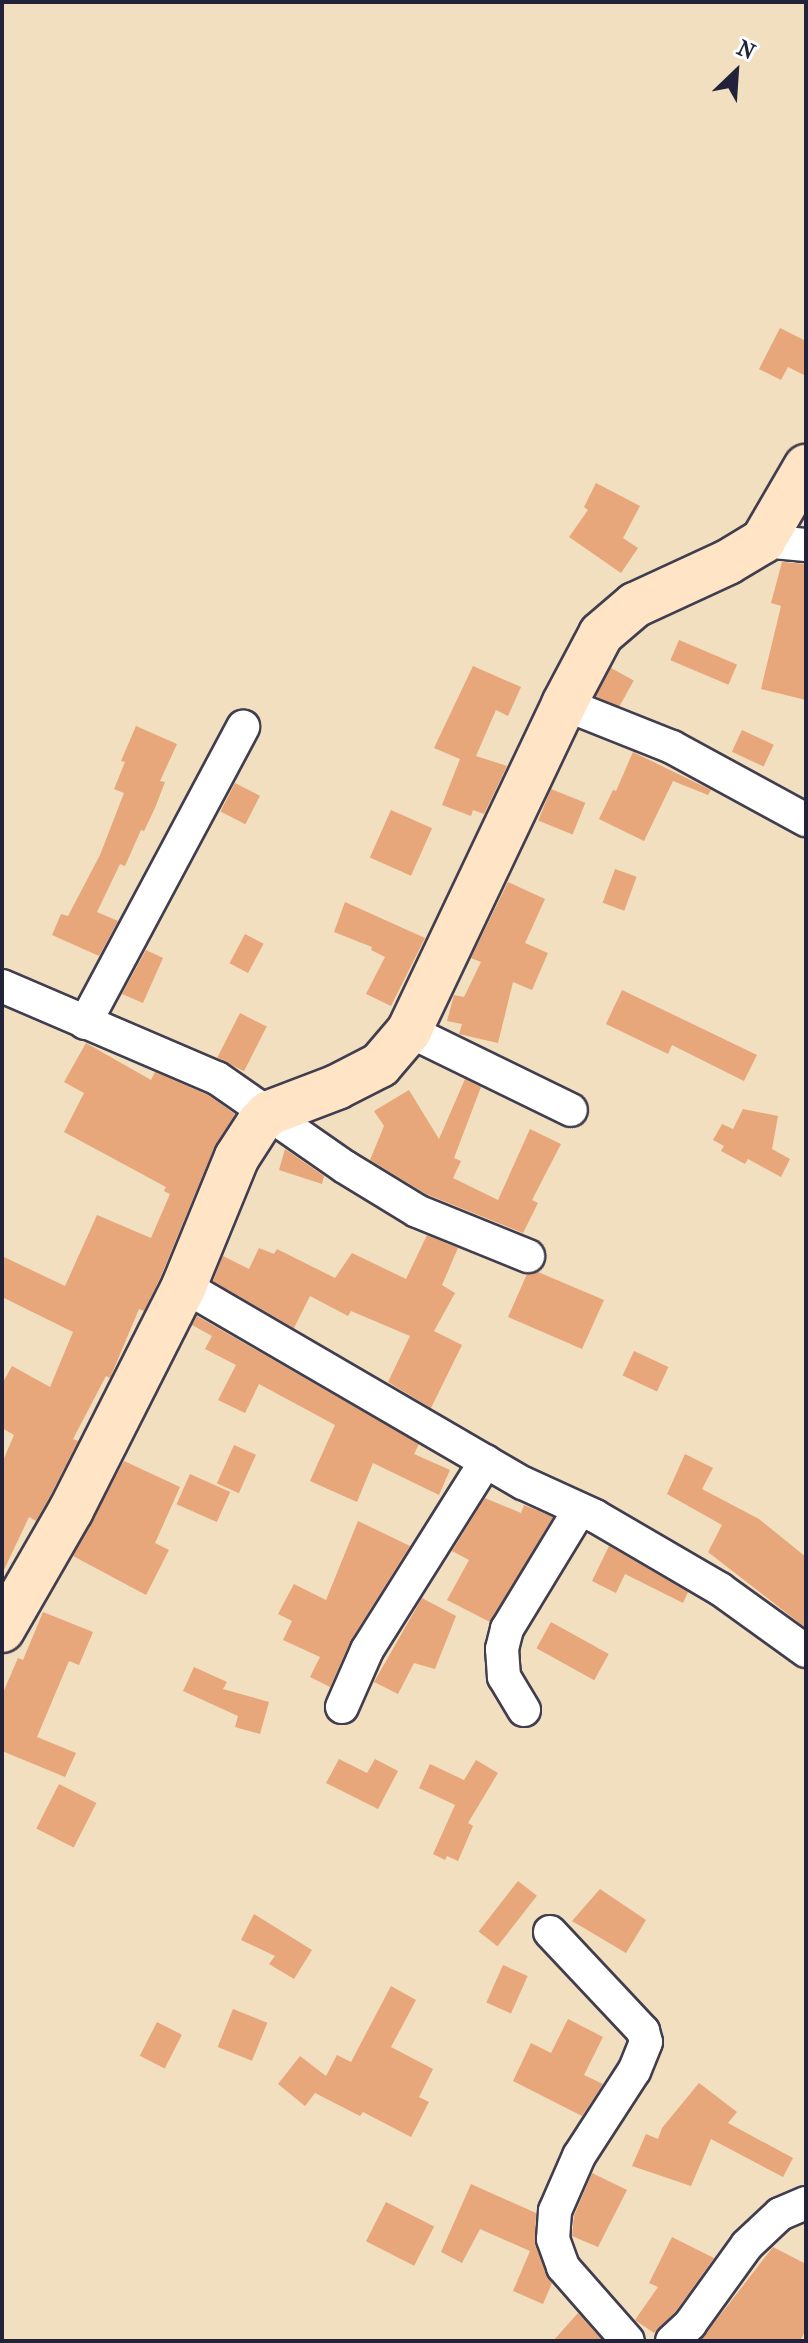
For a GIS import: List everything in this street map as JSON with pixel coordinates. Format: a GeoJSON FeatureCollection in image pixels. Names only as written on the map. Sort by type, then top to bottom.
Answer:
{"type":"FeatureCollection","features":[{"type":"Feature","properties":{"kind":"street"},"geometry":{"type":"LineString","coordinates":[[2,1630],[71,1510],[184,1286],[237,1157],[269,1113],[337,1087],[380,1065],[409,1031],[564,704],[601,634],[635,605],[728,562],[763,541],[806,467]]}},
{"type":"Feature","properties":{"kind":"street"},"geometry":{"type":"LineString","coordinates":[[763,541],[806,545]]}},
{"type":"Feature","properties":{"kind":"street"},"geometry":{"type":"LineString","coordinates":[[564,704],[672,747],[806,820]]}},
{"type":"Feature","properties":{"kind":"street"},"geometry":{"type":"LineString","coordinates":[[85,1023],[243,727]]}},
{"type":"Feature","properties":{"kind":"street"},"geometry":{"type":"LineString","coordinates":[[2,986],[217,1078],[345,1167],[417,1211],[528,1256]]}},
{"type":"Feature","properties":{"kind":"street"},"geometry":{"type":"LineString","coordinates":[[409,1031],[571,1110]]}},
{"type":"Feature","properties":{"kind":"street"},"geometry":{"type":"LineString","coordinates":[[184,1286],[486,1461],[580,1509],[720,1589],[806,1651]]}},
{"type":"Feature","properties":{"kind":"street"},"geometry":{"type":"LineString","coordinates":[[342,1707],[367,1650],[486,1461]]}},
{"type":"Feature","properties":{"kind":"street"},"geometry":{"type":"LineString","coordinates":[[524,1710],[504,1677],[502,1649],[507,1629],[580,1509]]}},
{"type":"Feature","properties":{"kind":"street"},"geometry":{"type":"LineString","coordinates":[[550,1932],[643,2031],[646,2042],[634,2071],[579,2156],[555,2211],[553,2239],[563,2267],[628,2341]]}},
{"type":"Feature","properties":{"kind":"street"},"geometry":{"type":"LineString","coordinates":[[672,2341],[690,2324],[747,2245],[780,2214],[806,2203]]}},
{"type":"Feature","properties":{"kind":"building"},"geometry":{"type":"Polygon","coordinates":[[[780,328],[806,341],[806,376],[788,367],[781,380],[759,369],[780,328]]]}},
{"type":"Feature","properties":{"kind":"building"},"geometry":{"type":"Polygon","coordinates":[[[596,483],[640,506],[623,538],[638,548],[621,573],[569,537],[588,510],[584,507],[596,483]]]}},
{"type":"Feature","properties":{"kind":"building"},"geometry":{"type":"Polygon","coordinates":[[[782,562],[806,564],[806,700],[761,689],[781,606],[771,603],[782,562]]]}},
{"type":"Feature","properties":{"kind":"building"},"geometry":{"type":"Polygon","coordinates":[[[679,640],[737,665],[728,685],[670,660],[679,640]]]}},
{"type":"Feature","properties":{"kind":"building"},"geometry":{"type":"Polygon","coordinates":[[[473,666],[521,687],[508,716],[496,710],[476,756],[507,766],[484,814],[473,810],[471,816],[442,805],[460,759],[434,748],[473,666]]]}},
{"type":"Feature","properties":{"kind":"building"},"geometry":{"type":"Polygon","coordinates":[[[611,668],[634,681],[618,709],[595,696],[611,668]]]}},
{"type":"Feature","properties":{"kind":"building"},"geometry":{"type":"Polygon","coordinates":[[[136,726],[177,744],[160,781],[165,782],[155,808],[125,866],[120,864],[97,912],[118,921],[99,956],[52,935],[61,914],[68,916],[100,855],[124,793],[114,789],[125,762],[121,761],[136,726]]]}},
{"type":"Feature","properties":{"kind":"building"},"geometry":{"type":"Polygon","coordinates":[[[742,730],[774,745],[764,767],[732,752],[742,730]]]}},
{"type":"Feature","properties":{"kind":"building"},"geometry":{"type":"Polygon","coordinates":[[[633,752],[711,790],[708,795],[673,781],[644,841],[599,819],[613,790],[616,791],[633,752]]]}},
{"type":"Feature","properties":{"kind":"building"},"geometry":{"type":"Polygon","coordinates":[[[235,783],[260,796],[245,824],[220,812],[235,783]]]}},
{"type":"Feature","properties":{"kind":"building"},"geometry":{"type":"Polygon","coordinates":[[[551,789],[585,803],[573,834],[538,821],[551,789]]]}},
{"type":"Feature","properties":{"kind":"building"},"geometry":{"type":"Polygon","coordinates":[[[391,810],[432,828],[411,876],[370,858],[391,810]]]}},
{"type":"Feature","properties":{"kind":"building"},"geometry":{"type":"Polygon","coordinates":[[[615,869],[637,877],[624,911],[603,903],[615,869]]]}},
{"type":"Feature","properties":{"kind":"building"},"geometry":{"type":"Polygon","coordinates":[[[508,882],[545,899],[525,943],[548,953],[532,990],[513,982],[498,1043],[459,1034],[462,1024],[447,1021],[454,995],[464,997],[481,962],[471,958],[508,882]]]}},
{"type":"Feature","properties":{"kind":"building"},"geometry":{"type":"Polygon","coordinates":[[[345,902],[425,938],[391,1006],[366,994],[385,957],[371,950],[372,947],[334,932],[345,902]]]}},
{"type":"Feature","properties":{"kind":"building"},"geometry":{"type":"Polygon","coordinates":[[[245,934],[264,944],[248,973],[230,963],[245,934]]]}},
{"type":"Feature","properties":{"kind":"building"},"geometry":{"type":"Polygon","coordinates":[[[146,950],[163,958],[143,1003],[122,994],[146,950]]]}},
{"type":"Feature","properties":{"kind":"building"},"geometry":{"type":"Polygon","coordinates":[[[622,990],[757,1055],[744,1081],[672,1045],[668,1054],[606,1024],[622,990]]]}},
{"type":"Feature","properties":{"kind":"building"},"geometry":{"type":"Polygon","coordinates":[[[240,1013],[267,1027],[244,1071],[217,1058],[240,1013]]]}},
{"type":"Feature","properties":{"kind":"building"},"geometry":{"type":"Polygon","coordinates":[[[86,1043],[151,1080],[155,1072],[208,1095],[235,1114],[214,1148],[144,1311],[139,1309],[110,1378],[106,1376],[73,1439],[78,1441],[49,1498],[36,1521],[29,1517],[2,1574],[2,1463],[14,1435],[2,1428],[2,1384],[12,1366],[50,1387],[73,1332],[2,1297],[2,1256],[65,1286],[97,1215],[151,1238],[170,1194],[164,1191],[166,1187],[64,1132],[84,1093],[64,1082],[86,1043]]]}},
{"type":"Feature","properties":{"kind":"building"},"geometry":{"type":"Polygon","coordinates":[[[465,1079],[481,1087],[454,1158],[461,1161],[453,1178],[498,1200],[530,1129],[561,1144],[532,1200],[538,1203],[523,1233],[426,1194],[370,1160],[384,1126],[374,1111],[409,1090],[439,1139],[465,1079]]]}},
{"type":"Feature","properties":{"kind":"building"},"geometry":{"type":"Polygon","coordinates":[[[743,1109],[778,1116],[772,1149],[790,1159],[781,1177],[748,1159],[745,1164],[721,1151],[724,1146],[713,1140],[722,1124],[733,1129],[743,1109]]]}},
{"type":"Feature","properties":{"kind":"building"},"geometry":{"type":"Polygon","coordinates":[[[285,1149],[324,1176],[322,1184],[279,1170],[285,1149]]]}},
{"type":"Feature","properties":{"kind":"building"},"geometry":{"type":"Polygon","coordinates":[[[427,1235],[458,1248],[442,1285],[455,1293],[434,1331],[462,1345],[431,1408],[388,1382],[410,1336],[351,1311],[348,1316],[310,1296],[294,1328],[213,1281],[223,1256],[249,1269],[259,1248],[274,1254],[277,1249],[335,1278],[352,1253],[406,1279],[427,1235]]]}},
{"type":"Feature","properties":{"kind":"building"},"geometry":{"type":"Polygon","coordinates":[[[538,1272],[604,1300],[582,1349],[508,1317],[527,1274],[538,1272]]]}},
{"type":"Feature","properties":{"kind":"building"},"geometry":{"type":"Polygon","coordinates":[[[197,1316],[419,1444],[414,1454],[450,1470],[439,1495],[373,1463],[357,1502],[310,1481],[335,1425],[259,1384],[245,1413],[218,1400],[236,1365],[205,1349],[212,1336],[192,1325],[197,1316]]]}},
{"type":"Feature","properties":{"kind":"building"},"geometry":{"type":"Polygon","coordinates":[[[634,1351],[668,1367],[657,1392],[623,1375],[634,1351]]]}},
{"type":"Feature","properties":{"kind":"building"},"geometry":{"type":"Polygon","coordinates":[[[234,1445],[256,1455],[239,1493],[217,1483],[234,1445]]]}},
{"type":"Feature","properties":{"kind":"building"},"geometry":{"type":"Polygon","coordinates":[[[685,1454],[713,1468],[702,1489],[759,1519],[806,1557],[806,1628],[708,1552],[722,1525],[667,1494],[685,1454]]]}},
{"type":"Feature","properties":{"kind":"building"},"geometry":{"type":"Polygon","coordinates":[[[124,1461],[180,1487],[155,1543],[169,1550],[146,1595],[73,1556],[124,1461]]]}},
{"type":"Feature","properties":{"kind":"building"},"geometry":{"type":"Polygon","coordinates":[[[190,1474],[230,1492],[217,1522],[177,1504],[190,1474]]]}},
{"type":"Feature","properties":{"kind":"building"},"geometry":{"type":"Polygon","coordinates":[[[485,1498],[521,1513],[524,1505],[553,1517],[490,1622],[447,1600],[469,1560],[452,1551],[485,1498]]]}},
{"type":"Feature","properties":{"kind":"building"},"geometry":{"type":"Polygon","coordinates":[[[358,1521],[410,1546],[351,1640],[330,1687],[310,1677],[320,1657],[283,1640],[292,1621],[278,1614],[294,1584],[326,1600],[358,1521]]]}},
{"type":"Feature","properties":{"kind":"building"},"geometry":{"type":"Polygon","coordinates":[[[609,1546],[688,1592],[683,1603],[625,1574],[616,1593],[592,1581],[609,1546]]]}},
{"type":"Feature","properties":{"kind":"building"},"geometry":{"type":"Polygon","coordinates":[[[422,1598],[456,1616],[435,1669],[414,1663],[398,1694],[374,1682],[422,1598]]]}},
{"type":"Feature","properties":{"kind":"building"},"geometry":{"type":"Polygon","coordinates":[[[43,1612],[93,1632],[79,1665],[69,1661],[37,1737],[76,1753],[65,1777],[2,1751],[2,1695],[18,1658],[23,1660],[43,1612]]]}},
{"type":"Feature","properties":{"kind":"building"},"geometry":{"type":"Polygon","coordinates":[[[551,1622],[609,1654],[594,1680],[536,1648],[551,1622]]]}},
{"type":"Feature","properties":{"kind":"building"},"geometry":{"type":"Polygon","coordinates":[[[194,1667],[227,1682],[223,1689],[269,1702],[260,1734],[235,1727],[238,1716],[183,1691],[194,1667]]]}},
{"type":"Feature","properties":{"kind":"building"},"geometry":{"type":"Polygon","coordinates":[[[339,1759],[367,1773],[375,1759],[398,1771],[378,1809],[326,1783],[339,1759]]]}},
{"type":"Feature","properties":{"kind":"building"},"geometry":{"type":"Polygon","coordinates":[[[476,1760],[498,1773],[468,1823],[473,1826],[458,1861],[447,1856],[445,1860],[433,1854],[455,1805],[419,1788],[430,1764],[464,1780],[476,1760]]]}},
{"type":"Feature","properties":{"kind":"building"},"geometry":{"type":"Polygon","coordinates":[[[59,1784],[96,1803],[74,1848],[36,1829],[59,1784]]]}},
{"type":"Feature","properties":{"kind":"building"},"geometry":{"type":"Polygon","coordinates":[[[518,1881],[537,1896],[498,1946],[479,1931],[518,1881]]]}},
{"type":"Feature","properties":{"kind":"building"},"geometry":{"type":"Polygon","coordinates":[[[600,1889],[646,1920],[626,1953],[572,1921],[600,1889]]]}},
{"type":"Feature","properties":{"kind":"building"},"geometry":{"type":"Polygon","coordinates":[[[254,1914],[312,1950],[294,1979],[269,1964],[275,1956],[241,1940],[254,1914]]]}},
{"type":"Feature","properties":{"kind":"building"},"geometry":{"type":"Polygon","coordinates":[[[503,1965],[528,1976],[511,2013],[486,2002],[503,1965]]]}},
{"type":"Feature","properties":{"kind":"building"},"geometry":{"type":"Polygon","coordinates":[[[391,1986],[416,2000],[391,2047],[433,2069],[419,2097],[429,2102],[411,2137],[363,2112],[360,2116],[315,2093],[305,2106],[278,2084],[300,2056],[326,2076],[337,2055],[351,2062],[391,1986]]]}},
{"type":"Feature","properties":{"kind":"building"},"geometry":{"type":"Polygon","coordinates":[[[233,2009],[267,2023],[252,2061],[218,2047],[233,2009]]]}},
{"type":"Feature","properties":{"kind":"building"},"geometry":{"type":"Polygon","coordinates":[[[568,2019],[603,2037],[584,2075],[603,2084],[582,2116],[513,2081],[531,2043],[551,2053],[568,2019]]]}},
{"type":"Feature","properties":{"kind":"building"},"geometry":{"type":"Polygon","coordinates":[[[157,2022],[182,2035],[165,2069],[140,2056],[157,2022]]]}},
{"type":"Feature","properties":{"kind":"building"},"geometry":{"type":"Polygon","coordinates":[[[699,2083],[737,2112],[728,2123],[793,2158],[783,2177],[711,2139],[691,2186],[632,2166],[646,2134],[658,2139],[662,2128],[699,2083]]]}},
{"type":"Feature","properties":{"kind":"building"},"geometry":{"type":"Polygon","coordinates":[[[592,2173],[627,2190],[598,2247],[572,2236],[574,2216],[592,2173]]]}},
{"type":"Feature","properties":{"kind":"building"},"geometry":{"type":"Polygon","coordinates":[[[471,2184],[536,2213],[535,2245],[552,2283],[543,2304],[513,2291],[530,2251],[480,2229],[462,2263],[441,2252],[471,2184]]]}},
{"type":"Feature","properties":{"kind":"building"},"geometry":{"type":"Polygon","coordinates":[[[386,2202],[434,2227],[414,2266],[366,2241],[386,2202]]]}},
{"type":"Feature","properties":{"kind":"building"},"geometry":{"type":"Polygon","coordinates":[[[672,2237],[714,2258],[676,2311],[654,2333],[635,2320],[658,2287],[649,2283],[672,2237]]]}},
{"type":"Feature","properties":{"kind":"building"},"geometry":{"type":"Polygon","coordinates":[[[773,2247],[806,2264],[806,2330],[800,2341],[700,2341],[773,2247]]]}},
{"type":"Feature","properties":{"kind":"building"},"geometry":{"type":"Polygon","coordinates":[[[578,2313],[603,2341],[553,2341],[578,2313]]]}}]}
